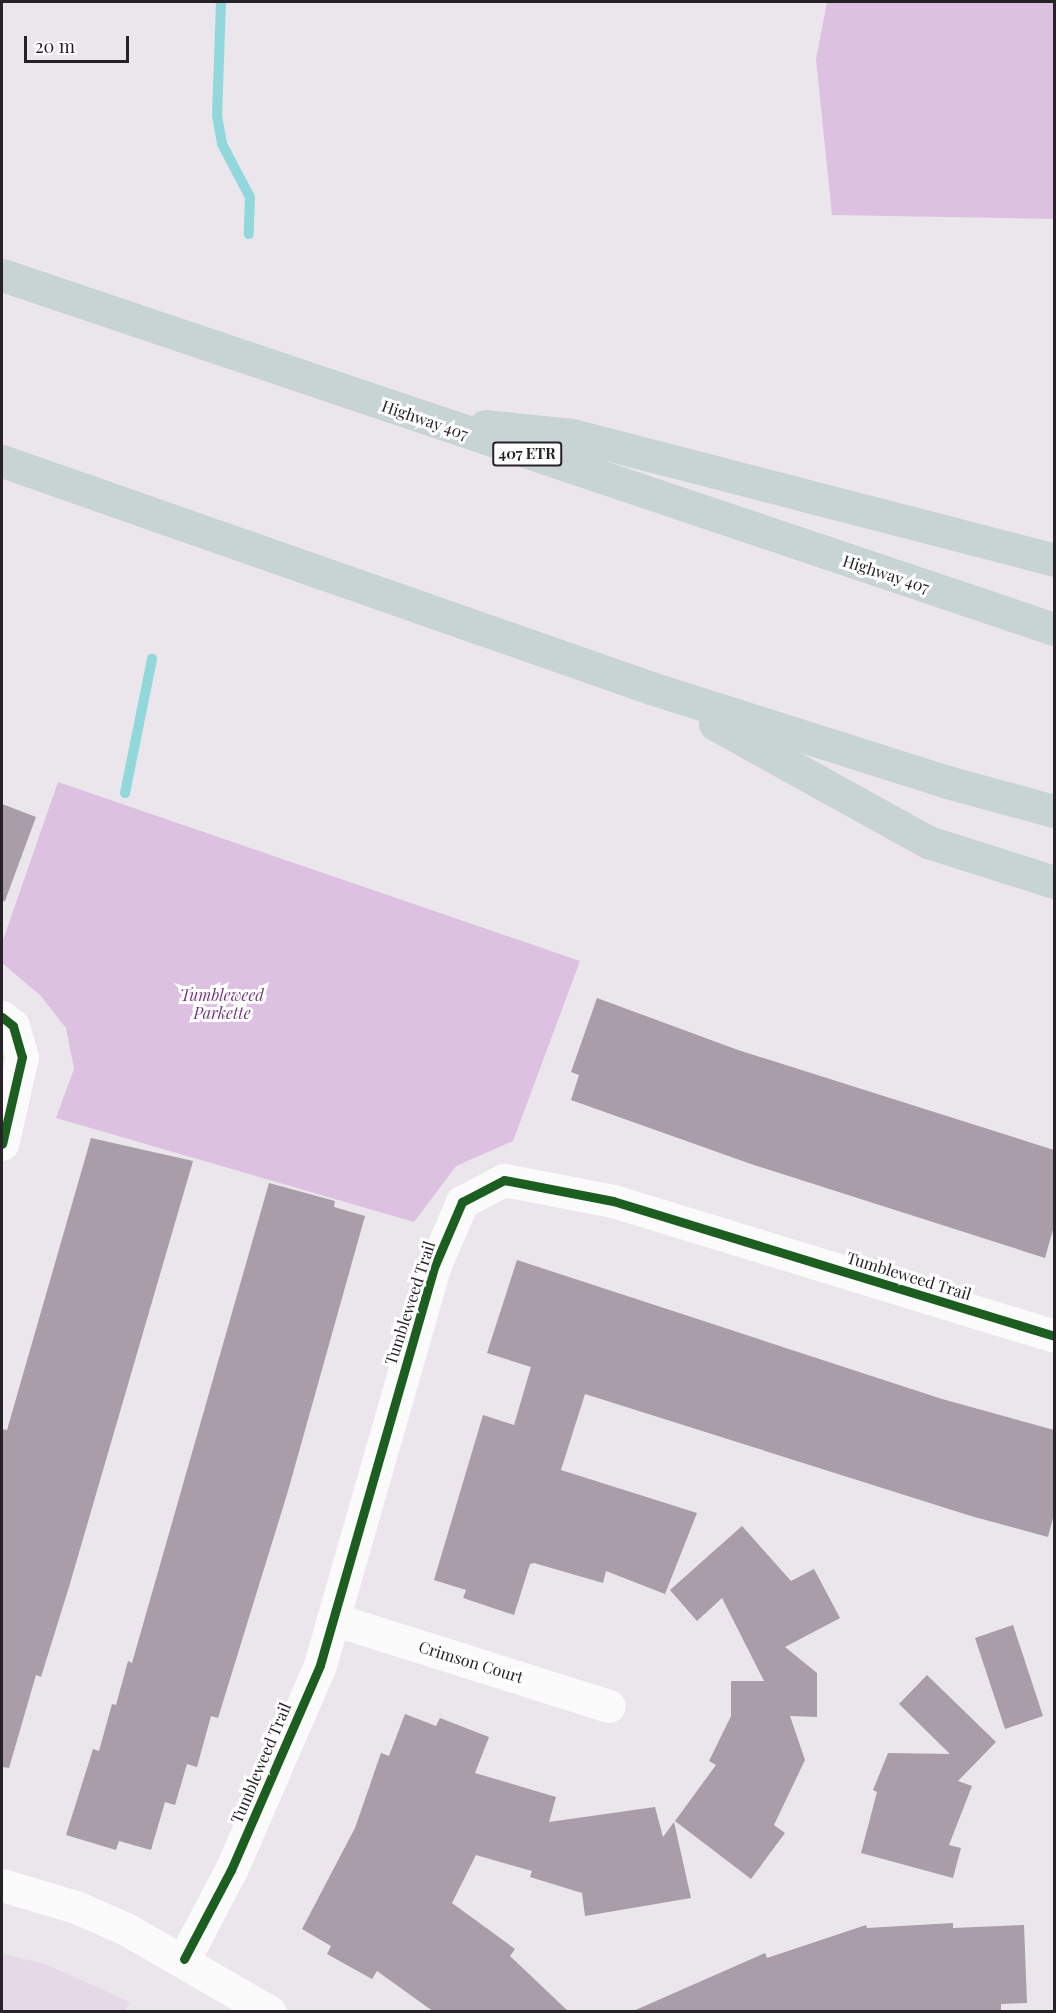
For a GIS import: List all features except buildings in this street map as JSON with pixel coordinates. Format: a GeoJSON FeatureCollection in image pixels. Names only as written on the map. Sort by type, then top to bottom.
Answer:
{"type":"FeatureCollection","features":[{"type":"Feature","properties":{"kind":"highway","name":"Highway 407"},"geometry":{"type":"LineString","coordinates":[[2,275],[425,420],[1054,629]]}},
{"type":"Feature","properties":{"kind":"highway"},"geometry":{"type":"LineString","coordinates":[[425,420],[572,435],[1054,560]]}},
{"type":"Feature","properties":{"kind":"highway"},"geometry":{"type":"LineString","coordinates":[[2,461],[651,688],[947,782],[1054,811]]}},
{"type":"Feature","properties":{"kind":"highway"},"geometry":{"type":"LineString","coordinates":[[651,688],[928,842],[1054,882]]}},
{"type":"Feature","properties":{"kind":"street"},"geometry":{"type":"LineString","coordinates":[[2,1017],[13,1026],[22,1058],[2,1144]]}},
{"type":"Feature","properties":{"kind":"street","name":"Tumbleweed Trail"},"geometry":{"type":"LineString","coordinates":[[184,1959],[231,1870],[320,1665],[435,1265],[462,1202],[504,1180],[613,1201],[1054,1336]]}},
{"type":"Feature","properties":{"kind":"street","name":"Crimson Court"},"geometry":{"type":"LineString","coordinates":[[333,1618],[609,1706]]}},
{"type":"Feature","properties":{"kind":"street"},"geometry":{"type":"LineString","coordinates":[[2,1885],[76,1907],[184,1959],[270,2012]]}},
{"type":"Feature","properties":{"kind":"shaded area"},"geometry":{"type":"Polygon","coordinates":[[[2,1953],[47,1965],[130,2002],[125,2011],[2,2011],[2,1953]]]}},
{"type":"Feature","properties":{"kind":"green space"},"geometry":{"type":"Polygon","coordinates":[[[827,2],[1054,2],[1054,219],[832,215],[816,59],[827,2]]]}},
{"type":"Feature","properties":{"kind":"green space","name":"Tumbleweed Parkette"},"geometry":{"type":"Polygon","coordinates":[[[58,782],[580,961],[513,1141],[456,1166],[414,1222],[56,1118],[74,1069],[66,1028],[40,995],[2,963],[2,943],[58,782]]]}},
{"type":"Feature","properties":{"kind":"waterway"},"geometry":{"type":"LineString","coordinates":[[221,2],[217,115],[222,144],[250,197],[249,234]]}},
{"type":"Feature","properties":{"kind":"waterway"},"geometry":{"type":"LineString","coordinates":[[125,793],[152,659]]}},
{"type":"Feature","properties":{"kind":"cycle path"},"geometry":{"type":"LineString","coordinates":[[2,1017],[13,1026],[22,1057],[2,1144]]}},
{"type":"Feature","properties":{"kind":"cycle path"},"geometry":{"type":"LineString","coordinates":[[184,1959],[231,1870],[320,1665],[435,1265],[462,1202],[504,1180],[613,1201],[1054,1336]]}}]}
